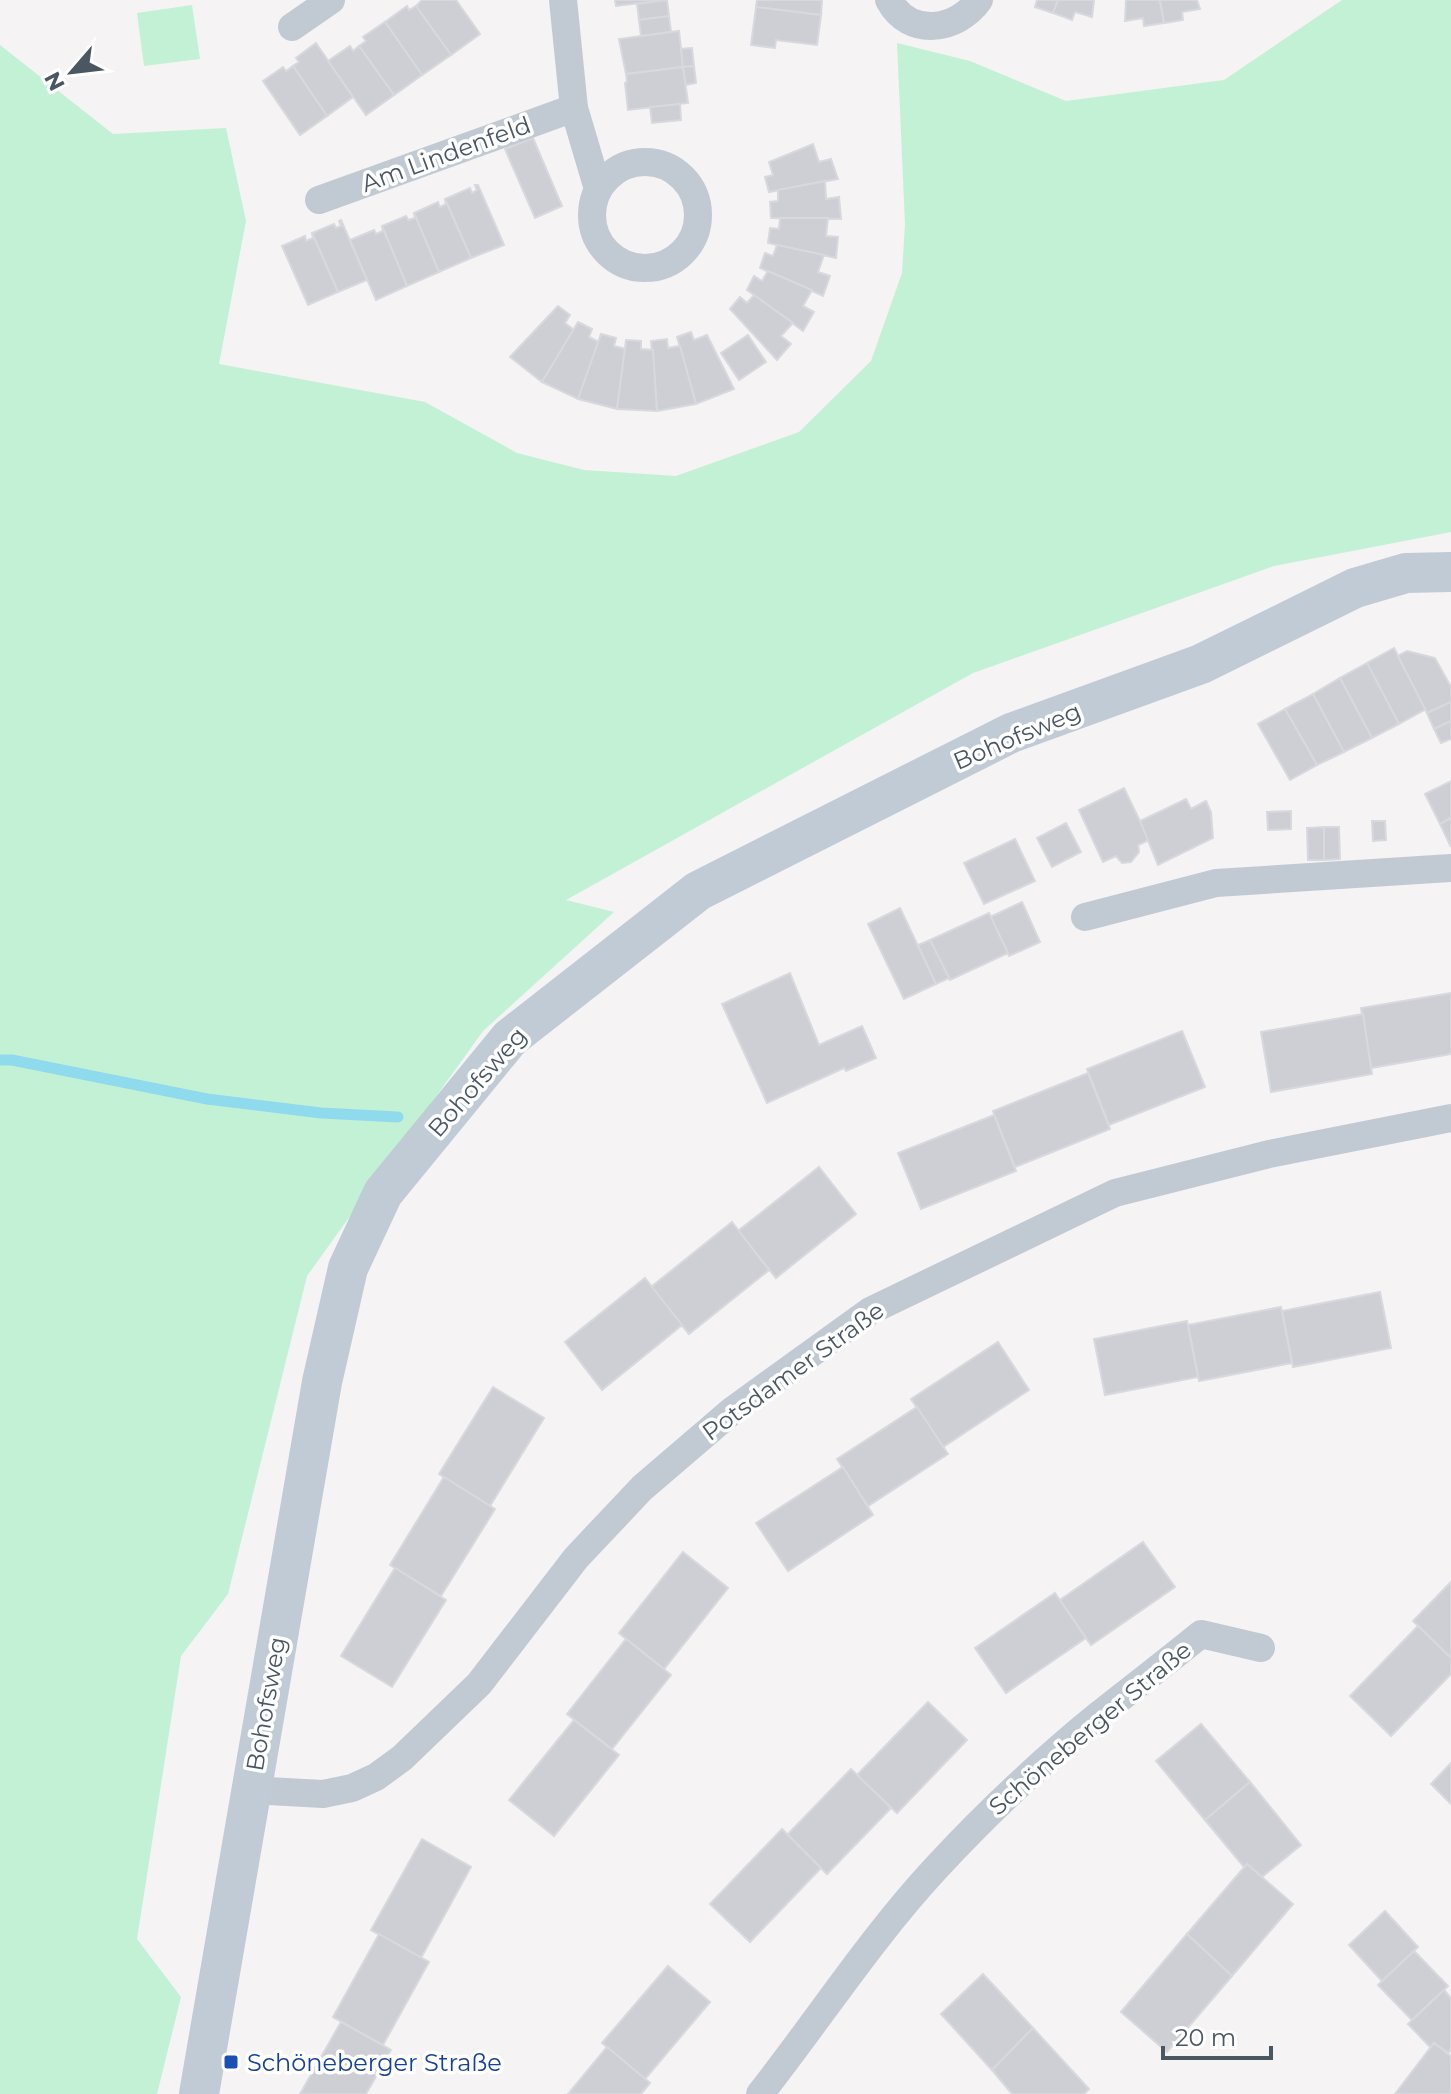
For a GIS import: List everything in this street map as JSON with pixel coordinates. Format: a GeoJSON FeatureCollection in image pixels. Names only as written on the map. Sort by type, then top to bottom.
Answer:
{"type":"FeatureCollection","features":[{"type":"Feature","properties":{"kind":"street"},"geometry":{"type":"LineString","coordinates":[[292,27],[331,0]]}},
{"type":"Feature","properties":{"kind":"street"},"geometry":{"type":"LineString","coordinates":[[563,0],[574,108],[598,189]]}},
{"type":"Feature","properties":{"kind":"street"},"geometry":{"type":"LineString","coordinates":[[889,0],[904,17],[918,25],[934,27],[951,24],[967,15],[979,0]]}},
{"type":"Feature","properties":{"kind":"street","name":"Am Lindenfeld"},"geometry":{"type":"LineString","coordinates":[[319,200],[574,108]]}},
{"type":"Feature","properties":{"kind":"street","name":"Bohofsweg"},"geometry":{"type":"LineString","coordinates":[[199,2094],[322,1382],[348,1268],[383,1193],[510,1038],[698,891],[1011,733],[1201,664],[1355,588],[1406,573],[1451,572]]}},
{"type":"Feature","properties":{"kind":"street"},"geometry":{"type":"LineString","coordinates":[[1085,917],[1216,883],[1451,868]]}},
{"type":"Feature","properties":{"kind":"street","name":"Potsdamer Straße"},"geometry":{"type":"LineString","coordinates":[[251,1790],[323,1794],[352,1788],[376,1777],[402,1758],[479,1684],[576,1558],[653,1479],[733,1410],[870,1311],[1115,1193],[1269,1154],[1451,1118]]}},
{"type":"Feature","properties":{"kind":"street","name":"Schöneberger Straße"},"geometry":{"type":"LineString","coordinates":[[760,2094],[816,2022],[856,1962],[935,1869],[1014,1788],[1100,1714],[1201,1634],[1261,1648]]}},
{"type":"Feature","properties":{"kind":"green space"},"geometry":{"type":"Polygon","coordinates":[[[1342,0],[1451,0],[1451,532],[1274,566],[973,673],[566,900],[614,912],[483,1031],[307,1276],[228,1594],[181,1656],[137,1939],[181,1997],[157,2094],[0,2094],[0,45],[113,134],[226,128],[246,221],[219,364],[425,402],[517,453],[584,470],[676,476],[799,432],[871,361],[902,273],[905,224],[897,43],[970,61],[1066,101],[1224,80],[1342,0]]]}},
{"type":"Feature","properties":{"kind":"green space"},"geometry":{"type":"Polygon","coordinates":[[[192,5],[200,59],[144,66],[137,13],[192,5]]]}},
{"type":"Feature","properties":{"kind":"building"},"geometry":{"type":"Polygon","coordinates":[[[422,0],[456,0],[480,34],[451,55],[416,6],[422,0]]]}},
{"type":"Feature","properties":{"kind":"building"},"geometry":{"type":"Polygon","coordinates":[[[615,0],[667,0],[616,6],[615,0]]]}},
{"type":"Feature","properties":{"kind":"building"},"geometry":{"type":"Polygon","coordinates":[[[667,0],[669,16],[639,20],[637,4],[667,0]]]}},
{"type":"Feature","properties":{"kind":"building"},"geometry":{"type":"Polygon","coordinates":[[[757,0],[822,0],[821,15],[756,7],[757,0]]]}},
{"type":"Feature","properties":{"kind":"building"},"geometry":{"type":"Polygon","coordinates":[[[1037,0],[1058,0],[1053,13],[1035,7],[1037,0]]]}},
{"type":"Feature","properties":{"kind":"building"},"geometry":{"type":"Polygon","coordinates":[[[1058,0],[1094,0],[1092,17],[1075,12],[1072,20],[1053,13],[1058,0]]]}},
{"type":"Feature","properties":{"kind":"building"},"geometry":{"type":"Polygon","coordinates":[[[1126,0],[1160,0],[1164,23],[1144,26],[1143,18],[1125,21],[1126,0]]]}},
{"type":"Feature","properties":{"kind":"building"},"geometry":{"type":"Polygon","coordinates":[[[1160,0],[1197,0],[1200,9],[1182,12],[1183,20],[1164,23],[1160,0]]]}},
{"type":"Feature","properties":{"kind":"building"},"geometry":{"type":"Polygon","coordinates":[[[407,6],[409,10],[416,6],[451,55],[422,75],[385,22],[407,6]]]}},
{"type":"Feature","properties":{"kind":"building"},"geometry":{"type":"Polygon","coordinates":[[[756,7],[821,15],[817,45],[776,40],[775,48],[751,45],[756,7]]]}},
{"type":"Feature","properties":{"kind":"building"},"geometry":{"type":"Polygon","coordinates":[[[669,16],[671,32],[641,36],[639,20],[669,16]]]}},
{"type":"Feature","properties":{"kind":"building"},"geometry":{"type":"Polygon","coordinates":[[[385,22],[422,75],[394,95],[359,46],[366,41],[363,37],[385,22]]]}},
{"type":"Feature","properties":{"kind":"building"},"geometry":{"type":"Polygon","coordinates":[[[679,31],[683,67],[626,74],[619,39],[679,31]]]}},
{"type":"Feature","properties":{"kind":"building"},"geometry":{"type":"Polygon","coordinates":[[[316,43],[353,97],[327,116],[293,66],[299,62],[296,58],[316,43]]]}},
{"type":"Feature","properties":{"kind":"building"},"geometry":{"type":"Polygon","coordinates":[[[350,46],[353,51],[359,46],[394,95],[366,115],[328,61],[350,46]]]}},
{"type":"Feature","properties":{"kind":"building"},"geometry":{"type":"Polygon","coordinates":[[[692,48],[694,66],[683,67],[681,49],[692,48]]]}},
{"type":"Feature","properties":{"kind":"building"},"geometry":{"type":"Polygon","coordinates":[[[293,66],[327,116],[300,135],[263,81],[283,67],[286,71],[293,66]]]}},
{"type":"Feature","properties":{"kind":"building"},"geometry":{"type":"Polygon","coordinates":[[[694,66],[696,83],[685,85],[683,67],[694,66]]]}},
{"type":"Feature","properties":{"kind":"building"},"geometry":{"type":"Polygon","coordinates":[[[683,67],[688,103],[628,110],[626,74],[683,67]]]}},
{"type":"Feature","properties":{"kind":"building"},"geometry":{"type":"Polygon","coordinates":[[[680,104],[681,120],[652,123],[650,107],[680,104]]]}},
{"type":"Feature","properties":{"kind":"building"},"geometry":{"type":"Polygon","coordinates":[[[533,138],[562,206],[535,218],[505,149],[533,138]]]}},
{"type":"Feature","properties":{"kind":"building"},"geometry":{"type":"Polygon","coordinates":[[[813,144],[819,162],[831,159],[838,179],[769,192],[765,177],[773,175],[769,162],[813,144]]]}},
{"type":"Feature","properties":{"kind":"building"},"geometry":{"type":"Polygon","coordinates":[[[825,181],[826,199],[839,197],[841,219],[771,218],[770,202],[778,201],[778,190],[825,181]]]}},
{"type":"Feature","properties":{"kind":"building"},"geometry":{"type":"Polygon","coordinates":[[[475,185],[478,185],[504,245],[471,258],[445,199],[470,188],[472,193],[477,190],[475,185]]]}},
{"type":"Feature","properties":{"kind":"building"},"geometry":{"type":"Polygon","coordinates":[[[445,199],[471,258],[439,272],[414,213],[438,202],[440,207],[446,204],[445,199]]]}},
{"type":"Feature","properties":{"kind":"building"},"geometry":{"type":"Polygon","coordinates":[[[414,213],[439,272],[407,286],[382,226],[406,216],[408,220],[415,218],[414,213]]]}},
{"type":"Feature","properties":{"kind":"building"},"geometry":{"type":"Polygon","coordinates":[[[780,218],[828,218],[826,236],[838,237],[836,258],[768,243],[770,228],[779,229],[780,218]]]}},
{"type":"Feature","properties":{"kind":"building"},"geometry":{"type":"Polygon","coordinates":[[[341,220],[367,280],[338,292],[312,233],[334,224],[336,228],[341,226],[341,220]]]}},
{"type":"Feature","properties":{"kind":"building"},"geometry":{"type":"Polygon","coordinates":[[[382,226],[407,286],[376,300],[350,240],[374,230],[376,234],[383,231],[382,226]]]}},
{"type":"Feature","properties":{"kind":"building"},"geometry":{"type":"Polygon","coordinates":[[[312,233],[338,292],[308,305],[282,246],[305,236],[306,241],[313,238],[312,233]]]}},
{"type":"Feature","properties":{"kind":"building"},"geometry":{"type":"Polygon","coordinates":[[[777,245],[824,255],[818,272],[830,276],[823,296],[760,268],[765,253],[773,256],[777,245]]]}},
{"type":"Feature","properties":{"kind":"building"},"geometry":{"type":"Polygon","coordinates":[[[768,271],[812,290],[803,306],[814,312],[803,331],[747,290],[754,276],[762,281],[768,271]]]}},
{"type":"Feature","properties":{"kind":"building"},"geometry":{"type":"Polygon","coordinates":[[[754,295],[793,323],[781,336],[791,344],[777,360],[730,309],[740,297],[747,303],[754,295]]]}},
{"type":"Feature","properties":{"kind":"building"},"geometry":{"type":"Polygon","coordinates":[[[558,306],[570,315],[565,323],[574,330],[542,382],[510,357],[558,306]]]}},
{"type":"Feature","properties":{"kind":"building"},"geometry":{"type":"Polygon","coordinates":[[[578,322],[592,329],[589,337],[599,342],[578,399],[542,382],[578,322]]]}},
{"type":"Feature","properties":{"kind":"building"},"geometry":{"type":"Polygon","coordinates":[[[691,332],[694,340],[707,335],[734,389],[696,404],[677,337],[691,332]]]}},
{"type":"Feature","properties":{"kind":"building"},"geometry":{"type":"Polygon","coordinates":[[[601,334],[616,338],[614,346],[626,349],[617,409],[578,399],[601,334]]]}},
{"type":"Feature","properties":{"kind":"building"},"geometry":{"type":"Polygon","coordinates":[[[748,335],[766,362],[739,380],[721,353],[748,335]]]}},
{"type":"Feature","properties":{"kind":"building"},"geometry":{"type":"Polygon","coordinates":[[[667,339],[668,348],[680,346],[696,404],[657,411],[651,341],[667,339]]]}},
{"type":"Feature","properties":{"kind":"building"},"geometry":{"type":"Polygon","coordinates":[[[626,340],[641,341],[641,349],[653,350],[657,411],[617,409],[626,340]]]}},
{"type":"Feature","properties":{"kind":"building"},"geometry":{"type":"Polygon","coordinates":[[[1394,648],[1426,709],[1399,724],[1367,663],[1394,648]]]}},
{"type":"Feature","properties":{"kind":"building"},"geometry":{"type":"Polygon","coordinates":[[[1407,651],[1435,658],[1451,687],[1451,702],[1427,713],[1398,656],[1407,651]]]}},
{"type":"Feature","properties":{"kind":"building"},"geometry":{"type":"Polygon","coordinates":[[[1367,663],[1399,724],[1372,738],[1340,678],[1367,663]]]}},
{"type":"Feature","properties":{"kind":"building"},"geometry":{"type":"Polygon","coordinates":[[[1340,678],[1372,738],[1344,752],[1313,694],[1340,678]]]}},
{"type":"Feature","properties":{"kind":"building"},"geometry":{"type":"Polygon","coordinates":[[[1313,694],[1344,752],[1317,765],[1285,709],[1313,694]]]}},
{"type":"Feature","properties":{"kind":"building"},"geometry":{"type":"Polygon","coordinates":[[[1451,702],[1451,721],[1434,729],[1427,713],[1451,702]]]}},
{"type":"Feature","properties":{"kind":"building"},"geometry":{"type":"Polygon","coordinates":[[[1285,709],[1317,765],[1290,780],[1258,724],[1285,709]]]}},
{"type":"Feature","properties":{"kind":"building"},"geometry":{"type":"Polygon","coordinates":[[[1451,721],[1451,739],[1441,743],[1434,729],[1451,721]]]}},
{"type":"Feature","properties":{"kind":"building"},"geometry":{"type":"Polygon","coordinates":[[[1451,781],[1451,818],[1440,824],[1425,794],[1451,781]]]}},
{"type":"Feature","properties":{"kind":"building"},"geometry":{"type":"Polygon","coordinates":[[[1124,788],[1149,840],[1138,845],[1139,852],[1131,862],[1122,863],[1116,856],[1103,862],[1079,810],[1124,788]]]}},
{"type":"Feature","properties":{"kind":"building"},"geometry":{"type":"Polygon","coordinates":[[[1186,799],[1191,809],[1206,801],[1211,812],[1213,838],[1158,865],[1140,821],[1186,799]]]}},
{"type":"Feature","properties":{"kind":"building"},"geometry":{"type":"Polygon","coordinates":[[[1291,811],[1291,829],[1268,830],[1267,812],[1291,811]]]}},
{"type":"Feature","properties":{"kind":"building"},"geometry":{"type":"Polygon","coordinates":[[[1451,818],[1451,847],[1440,824],[1451,818]]]}},
{"type":"Feature","properties":{"kind":"building"},"geometry":{"type":"Polygon","coordinates":[[[1372,821],[1385,821],[1386,840],[1373,841],[1372,821]]]}},
{"type":"Feature","properties":{"kind":"building"},"geometry":{"type":"Polygon","coordinates":[[[1066,823],[1081,852],[1052,867],[1037,838],[1066,823]]]}},
{"type":"Feature","properties":{"kind":"building"},"geometry":{"type":"Polygon","coordinates":[[[1324,827],[1324,860],[1308,860],[1307,828],[1324,827]]]}},
{"type":"Feature","properties":{"kind":"building"},"geometry":{"type":"Polygon","coordinates":[[[1324,827],[1339,827],[1340,859],[1324,860],[1324,827]]]}},
{"type":"Feature","properties":{"kind":"building"},"geometry":{"type":"Polygon","coordinates":[[[1015,839],[1035,881],[984,904],[964,863],[1015,839]]]}},
{"type":"Feature","properties":{"kind":"building"},"geometry":{"type":"Polygon","coordinates":[[[1022,902],[1040,942],[1009,956],[990,917],[1022,902]]]}},
{"type":"Feature","properties":{"kind":"building"},"geometry":{"type":"Polygon","coordinates":[[[900,908],[936,984],[904,999],[868,924],[900,908]]]}},
{"type":"Feature","properties":{"kind":"building"},"geometry":{"type":"Polygon","coordinates":[[[989,913],[1008,953],[950,980],[930,940],[989,913]]]}},
{"type":"Feature","properties":{"kind":"building"},"geometry":{"type":"Polygon","coordinates":[[[930,940],[949,978],[936,984],[918,945],[930,940]]]}},
{"type":"Feature","properties":{"kind":"building"},"geometry":{"type":"Polygon","coordinates":[[[790,973],[819,1045],[862,1026],[876,1058],[846,1071],[844,1068],[767,1103],[722,1004],[790,973]]]}},
{"type":"Feature","properties":{"kind":"building"},"geometry":{"type":"Polygon","coordinates":[[[1451,993],[1451,1054],[1371,1068],[1361,1008],[1451,993]]]}},
{"type":"Feature","properties":{"kind":"building"},"geometry":{"type":"Polygon","coordinates":[[[1363,1014],[1372,1074],[1271,1092],[1261,1032],[1363,1014]]]}},
{"type":"Feature","properties":{"kind":"building"},"geometry":{"type":"Polygon","coordinates":[[[1182,1031],[1205,1087],[1109,1125],[1087,1069],[1182,1031]]]}},
{"type":"Feature","properties":{"kind":"building"},"geometry":{"type":"Polygon","coordinates":[[[1088,1073],[1110,1129],[1015,1167],[993,1111],[1088,1073]]]}},
{"type":"Feature","properties":{"kind":"building"},"geometry":{"type":"Polygon","coordinates":[[[994,1115],[1016,1171],[921,1209],[898,1153],[994,1115]]]}},
{"type":"Feature","properties":{"kind":"building"},"geometry":{"type":"Polygon","coordinates":[[[819,1167],[856,1214],[776,1278],[738,1231],[819,1167]]]}},
{"type":"Feature","properties":{"kind":"building"},"geometry":{"type":"Polygon","coordinates":[[[732,1222],[769,1270],[689,1334],[651,1287],[732,1222]]]}},
{"type":"Feature","properties":{"kind":"building"},"geometry":{"type":"Polygon","coordinates":[[[645,1278],[682,1325],[602,1390],[565,1342],[645,1278]]]}},
{"type":"Feature","properties":{"kind":"building"},"geometry":{"type":"Polygon","coordinates":[[[1380,1292],[1391,1348],[1293,1367],[1282,1311],[1380,1292]]]}},
{"type":"Feature","properties":{"kind":"building"},"geometry":{"type":"Polygon","coordinates":[[[1281,1307],[1292,1363],[1199,1381],[1188,1325],[1281,1307]]]}},
{"type":"Feature","properties":{"kind":"building"},"geometry":{"type":"Polygon","coordinates":[[[1187,1321],[1198,1377],[1105,1395],[1094,1339],[1187,1321]]]}},
{"type":"Feature","properties":{"kind":"building"},"geometry":{"type":"Polygon","coordinates":[[[998,1342],[1029,1390],[943,1447],[911,1399],[998,1342]]]}},
{"type":"Feature","properties":{"kind":"building"},"geometry":{"type":"Polygon","coordinates":[[[493,1387],[544,1418],[490,1506],[439,1474],[493,1387]]]}},
{"type":"Feature","properties":{"kind":"building"},"geometry":{"type":"Polygon","coordinates":[[[917,1407],[948,1454],[868,1506],[837,1459],[917,1407]]]}},
{"type":"Feature","properties":{"kind":"building"},"geometry":{"type":"Polygon","coordinates":[[[843,1467],[873,1515],[788,1571],[756,1523],[843,1467]]]}},
{"type":"Feature","properties":{"kind":"building"},"geometry":{"type":"Polygon","coordinates":[[[444,1477],[495,1509],[441,1596],[390,1565],[444,1477]]]}},
{"type":"Feature","properties":{"kind":"building"},"geometry":{"type":"Polygon","coordinates":[[[1143,1542],[1175,1587],[1091,1645],[1060,1600],[1143,1542]]]}},
{"type":"Feature","properties":{"kind":"building"},"geometry":{"type":"Polygon","coordinates":[[[683,1552],[728,1588],[664,1669],[619,1633],[683,1552]]]}},
{"type":"Feature","properties":{"kind":"building"},"geometry":{"type":"Polygon","coordinates":[[[395,1568],[446,1600],[392,1687],[341,1656],[395,1568]]]}},
{"type":"Feature","properties":{"kind":"building"},"geometry":{"type":"Polygon","coordinates":[[[1451,1582],[1451,1658],[1413,1621],[1451,1582]]]}},
{"type":"Feature","properties":{"kind":"building"},"geometry":{"type":"Polygon","coordinates":[[[1055,1593],[1086,1638],[1006,1693],[975,1648],[1055,1593]]]}},
{"type":"Feature","properties":{"kind":"building"},"geometry":{"type":"Polygon","coordinates":[[[1418,1626],[1451,1658],[1451,1674],[1391,1736],[1350,1696],[1418,1626]]]}},
{"type":"Feature","properties":{"kind":"building"},"geometry":{"type":"Polygon","coordinates":[[[626,1639],[671,1675],[612,1749],[567,1714],[626,1639]]]}},
{"type":"Feature","properties":{"kind":"building"},"geometry":{"type":"Polygon","coordinates":[[[928,1702],[967,1740],[897,1813],[857,1775],[928,1702]]]}},
{"type":"Feature","properties":{"kind":"building"},"geometry":{"type":"Polygon","coordinates":[[[574,1720],[619,1755],[554,1836],[509,1800],[574,1720]]]}},
{"type":"Feature","properties":{"kind":"building"},"geometry":{"type":"Polygon","coordinates":[[[1201,1724],[1250,1782],[1205,1820],[1156,1761],[1201,1724]]]}},
{"type":"Feature","properties":{"kind":"building"},"geometry":{"type":"Polygon","coordinates":[[[1451,1763],[1451,1804],[1431,1784],[1451,1763]]]}},
{"type":"Feature","properties":{"kind":"building"},"geometry":{"type":"Polygon","coordinates":[[[851,1769],[891,1808],[827,1874],[787,1835],[851,1769]]]}},
{"type":"Feature","properties":{"kind":"building"},"geometry":{"type":"Polygon","coordinates":[[[1250,1782],[1301,1845],[1262,1877],[1247,1864],[1244,1867],[1205,1820],[1250,1782]]]}},
{"type":"Feature","properties":{"kind":"building"},"geometry":{"type":"Polygon","coordinates":[[[782,1829],[821,1868],[750,1942],[710,1904],[782,1829]]]}},
{"type":"Feature","properties":{"kind":"building"},"geometry":{"type":"Polygon","coordinates":[[[422,1839],[471,1867],[421,1958],[371,1930],[422,1839]]]}},
{"type":"Feature","properties":{"kind":"building"},"geometry":{"type":"Polygon","coordinates":[[[1247,1864],[1293,1904],[1232,1976],[1187,1934],[1247,1864]]]}},
{"type":"Feature","properties":{"kind":"building"},"geometry":{"type":"Polygon","coordinates":[[[1385,1911],[1418,1947],[1382,1981],[1349,1945],[1385,1911]]]}},
{"type":"Feature","properties":{"kind":"building"},"geometry":{"type":"Polygon","coordinates":[[[379,1934],[429,1962],[383,2045],[333,2017],[379,1934]]]}},
{"type":"Feature","properties":{"kind":"building"},"geometry":{"type":"Polygon","coordinates":[[[1187,1934],[1232,1976],[1167,2052],[1121,2012],[1187,1934]]]}},
{"type":"Feature","properties":{"kind":"building"},"geometry":{"type":"Polygon","coordinates":[[[1414,1951],[1448,1986],[1412,2020],[1378,1985],[1414,1951]]]}},
{"type":"Feature","properties":{"kind":"building"},"geometry":{"type":"Polygon","coordinates":[[[668,1966],[710,2002],[645,2079],[602,2043],[668,1966]]]}},
{"type":"Feature","properties":{"kind":"building"},"geometry":{"type":"Polygon","coordinates":[[[983,1974],[1033,2028],[992,2070],[941,2014],[983,1974]]]}},
{"type":"Feature","properties":{"kind":"building"},"geometry":{"type":"Polygon","coordinates":[[[1444,1990],[1451,1998],[1451,2050],[1448,2053],[1434,2043],[1431,2048],[1408,2024],[1444,1990]]]}},
{"type":"Feature","properties":{"kind":"building"},"geometry":{"type":"Polygon","coordinates":[[[341,2022],[391,2050],[366,2094],[300,2094],[341,2022]]]}},
{"type":"Feature","properties":{"kind":"building"},"geometry":{"type":"Polygon","coordinates":[[[1033,2028],[1089,2089],[1084,2094],[1012,2094],[992,2070],[1033,2028]]]}},
{"type":"Feature","properties":{"kind":"building"},"geometry":{"type":"Polygon","coordinates":[[[1434,2043],[1451,2056],[1451,2094],[1395,2094],[1434,2043]]]}},
{"type":"Feature","properties":{"kind":"building"},"geometry":{"type":"Polygon","coordinates":[[[607,2047],[650,2083],[641,2094],[568,2094],[607,2047]]]}},
{"type":"Feature","properties":{"kind":"waterway"},"geometry":{"type":"LineString","coordinates":[[0,1060],[207,1099],[321,1113],[398,1117]]}},
{"type":"Feature","properties":{"kind":"place","name":"Schöneberger Straße"},"geometry":{"type":"Point","coordinates":[231,2062]}}]}
